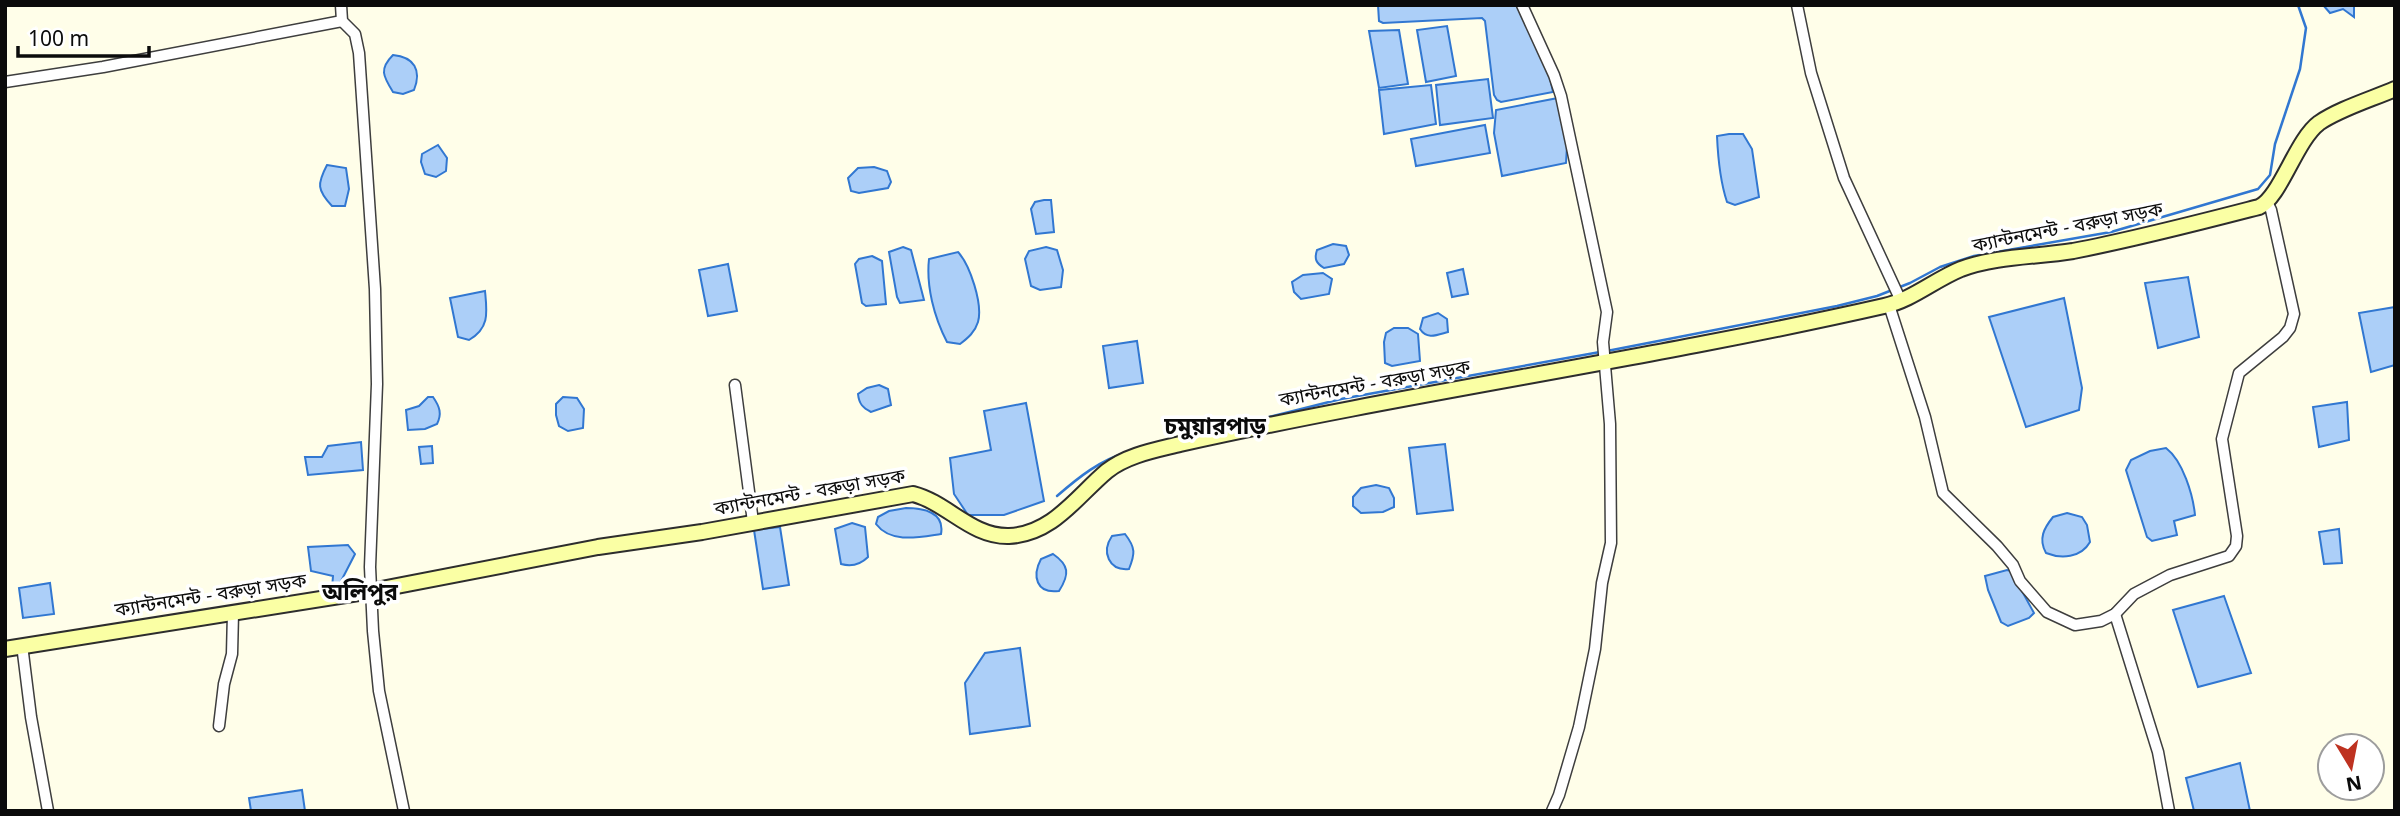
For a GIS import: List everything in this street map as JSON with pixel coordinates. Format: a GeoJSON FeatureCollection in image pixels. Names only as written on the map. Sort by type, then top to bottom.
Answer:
{"type":"FeatureCollection","features":[{"type":"Feature","properties":{"kind":"main road"},"geometry":{"type":"LineString","coordinates":[[2267,202],[2292,159],[2318,124],[2395,89]]}},
{"type":"Feature","properties":{"kind":"main road","name":"ক্যান্টনমেন্ট - বরুড়া সড়ক"},"geometry":{"type":"LineString","coordinates":[[5,649],[371,591],[598,547],[913,494],[926,497],[981,532],[1010,536],[1045,526],[1076,503],[1108,470],[1127,458],[1175,445],[1895,303],[1961,269],[1998,260],[2068,252],[2129,240],[2259,207],[2267,202]]}},
{"type":"Feature","properties":{"kind":"street"},"geometry":{"type":"LineString","coordinates":[[341,5],[342,21],[355,34],[359,53],[375,289],[377,384],[371,591],[379,691],[404,811]]}},
{"type":"Feature","properties":{"kind":"street"},"geometry":{"type":"LineString","coordinates":[[1522,5],[1561,96],[1607,312],[1603,342],[1610,424],[1611,543],[1602,583],[1595,649],[1579,727],[1552,811]]}},
{"type":"Feature","properties":{"kind":"street"},"geometry":{"type":"LineString","coordinates":[[1797,5],[1811,74],[1844,178],[1892,282],[1942,493],[1997,545],[2013,565],[2020,582],[2047,612],[2075,625],[2101,621],[2115,614],[2134,594],[2170,575],[2229,556],[2236,546],[2237,536],[2222,439],[2239,373],[2283,337],[2290,328],[2294,314],[2272,210],[2267,202]]}},
{"type":"Feature","properties":{"kind":"street"},"geometry":{"type":"LineString","coordinates":[[5,82],[103,67],[342,21]]}},
{"type":"Feature","properties":{"kind":"street"},"geometry":{"type":"LineString","coordinates":[[735,385],[753,522]]}},
{"type":"Feature","properties":{"kind":"street"},"geometry":{"type":"LineString","coordinates":[[219,726],[232,654],[233,613]]}},
{"type":"Feature","properties":{"kind":"street"},"geometry":{"type":"LineString","coordinates":[[2115,614],[2158,752],[2169,811]]}},
{"type":"Feature","properties":{"kind":"street"},"geometry":{"type":"LineString","coordinates":[[22,645],[31,717],[48,811]]}},
{"type":"Feature","properties":{"kind":"water"},"geometry":{"type":"Polygon","coordinates":[[[1378,5],[1521,5],[1553,92],[1501,102],[1497,100],[1494,95],[1485,21],[1482,18],[1383,23],[1379,21],[1378,5]]]}},
{"type":"Feature","properties":{"kind":"water"},"geometry":{"type":"Polygon","coordinates":[[[2323,5],[2354,5],[2354,17],[2343,9],[2330,13],[2323,5]]]}},
{"type":"Feature","properties":{"kind":"water"},"geometry":{"type":"Polygon","coordinates":[[[1447,26],[1456,76],[1426,82],[1417,30],[1447,26]]]}},
{"type":"Feature","properties":{"kind":"water"},"geometry":{"type":"Polygon","coordinates":[[[1399,30],[1408,84],[1379,88],[1369,31],[1399,30]]]}},
{"type":"Feature","properties":{"kind":"water"},"geometry":{"type":"Polygon","coordinates":[[[393,55],[406,58],[414,66],[417,76],[414,90],[403,94],[393,92],[384,69],[393,55]]]}},
{"type":"Feature","properties":{"kind":"water"},"geometry":{"type":"Polygon","coordinates":[[[1488,79],[1493,118],[1440,125],[1436,85],[1488,79]]]}},
{"type":"Feature","properties":{"kind":"water"},"geometry":{"type":"Polygon","coordinates":[[[1431,85],[1436,124],[1384,134],[1379,90],[1431,85]]]}},
{"type":"Feature","properties":{"kind":"water"},"geometry":{"type":"Polygon","coordinates":[[[1558,98],[1567,146],[1566,163],[1502,176],[1494,133],[1496,110],[1558,98]]]}},
{"type":"Feature","properties":{"kind":"water"},"geometry":{"type":"Polygon","coordinates":[[[1485,125],[1490,153],[1416,166],[1411,139],[1485,125]]]}},
{"type":"Feature","properties":{"kind":"water"},"geometry":{"type":"Polygon","coordinates":[[[1743,134],[1752,149],[1759,197],[1735,205],[1727,202],[1718,153],[1717,136],[1743,134]]]}},
{"type":"Feature","properties":{"kind":"water"},"geometry":{"type":"Polygon","coordinates":[[[438,145],[447,158],[446,171],[436,177],[425,174],[421,162],[422,154],[438,145]]]}},
{"type":"Feature","properties":{"kind":"water"},"geometry":{"type":"Polygon","coordinates":[[[327,165],[346,168],[349,189],[345,206],[332,206],[323,196],[320,182],[327,165]]]}},
{"type":"Feature","properties":{"kind":"water"},"geometry":{"type":"Polygon","coordinates":[[[874,167],[887,171],[891,182],[888,188],[859,193],[851,191],[848,178],[858,168],[874,167]]]}},
{"type":"Feature","properties":{"kind":"water"},"geometry":{"type":"Polygon","coordinates":[[[1051,200],[1054,232],[1036,234],[1031,209],[1035,202],[1051,200]]]}},
{"type":"Feature","properties":{"kind":"water"},"geometry":{"type":"Polygon","coordinates":[[[1333,244],[1346,246],[1349,255],[1344,264],[1324,268],[1316,260],[1317,250],[1333,244]]]}},
{"type":"Feature","properties":{"kind":"water"},"geometry":{"type":"Polygon","coordinates":[[[903,247],[911,250],[924,300],[900,303],[897,297],[889,252],[903,247]]]}},
{"type":"Feature","properties":{"kind":"water"},"geometry":{"type":"Polygon","coordinates":[[[1046,247],[1057,250],[1063,270],[1061,287],[1040,290],[1031,286],[1025,259],[1029,251],[1046,247]]]}},
{"type":"Feature","properties":{"kind":"water"},"geometry":{"type":"Polygon","coordinates":[[[958,252],[967,266],[979,305],[975,329],[960,344],[947,342],[942,332],[932,301],[928,269],[929,259],[958,252]]]}},
{"type":"Feature","properties":{"kind":"water"},"geometry":{"type":"Polygon","coordinates":[[[872,256],[882,261],[886,304],[866,306],[862,303],[855,264],[859,259],[872,256]]]}},
{"type":"Feature","properties":{"kind":"water"},"geometry":{"type":"Polygon","coordinates":[[[728,264],[737,311],[708,316],[699,270],[728,264]]]}},
{"type":"Feature","properties":{"kind":"water"},"geometry":{"type":"Polygon","coordinates":[[[1463,269],[1468,294],[1452,297],[1447,273],[1463,269]]]}},
{"type":"Feature","properties":{"kind":"water"},"geometry":{"type":"Polygon","coordinates":[[[1323,273],[1332,279],[1329,294],[1301,299],[1294,292],[1292,282],[1303,275],[1323,273]]]}},
{"type":"Feature","properties":{"kind":"water"},"geometry":{"type":"Polygon","coordinates":[[[2188,277],[2199,337],[2158,348],[2145,283],[2188,277]]]}},
{"type":"Feature","properties":{"kind":"water"},"geometry":{"type":"Polygon","coordinates":[[[485,291],[484,325],[469,340],[458,337],[450,298],[485,291]]]}},
{"type":"Feature","properties":{"kind":"water"},"geometry":{"type":"Polygon","coordinates":[[[2064,298],[2082,388],[2079,410],[2026,427],[1989,317],[2064,298]]]}},
{"type":"Feature","properties":{"kind":"water"},"geometry":{"type":"Polygon","coordinates":[[[2395,307],[2395,365],[2371,372],[2359,313],[2395,307]]]}},
{"type":"Feature","properties":{"kind":"water"},"geometry":{"type":"Polygon","coordinates":[[[1438,313],[1447,319],[1448,332],[1426,335],[1420,329],[1423,318],[1438,313]]]}},
{"type":"Feature","properties":{"kind":"water"},"geometry":{"type":"Polygon","coordinates":[[[1394,328],[1408,328],[1418,334],[1420,361],[1392,366],[1385,363],[1386,333],[1394,328]]]}},
{"type":"Feature","properties":{"kind":"water"},"geometry":{"type":"Polygon","coordinates":[[[1137,341],[1143,383],[1109,388],[1103,346],[1137,341]]]}},
{"type":"Feature","properties":{"kind":"water"},"geometry":{"type":"Polygon","coordinates":[[[879,385],[888,389],[891,405],[871,412],[862,405],[858,394],[879,385]]]}},
{"type":"Feature","properties":{"kind":"water"},"geometry":{"type":"Polygon","coordinates":[[[428,397],[433,397],[439,407],[437,424],[425,429],[408,430],[406,410],[419,406],[428,397]]]}},
{"type":"Feature","properties":{"kind":"water"},"geometry":{"type":"Polygon","coordinates":[[[563,397],[577,398],[584,409],[583,428],[568,431],[559,426],[556,404],[563,397]]]}},
{"type":"Feature","properties":{"kind":"water"},"geometry":{"type":"Polygon","coordinates":[[[2347,402],[2349,440],[2319,447],[2313,407],[2347,402]]]}},
{"type":"Feature","properties":{"kind":"water"},"geometry":{"type":"Polygon","coordinates":[[[1026,403],[1044,501],[1004,515],[968,515],[954,494],[950,458],[991,450],[984,411],[1026,403]]]}},
{"type":"Feature","properties":{"kind":"water"},"geometry":{"type":"Polygon","coordinates":[[[361,442],[363,470],[308,475],[305,457],[322,457],[328,446],[361,442]]]}},
{"type":"Feature","properties":{"kind":"water"},"geometry":{"type":"Polygon","coordinates":[[[1445,444],[1453,510],[1417,514],[1409,448],[1445,444]]]}},
{"type":"Feature","properties":{"kind":"water"},"geometry":{"type":"Polygon","coordinates":[[[432,446],[433,463],[421,464],[419,447],[432,446]]]}},
{"type":"Feature","properties":{"kind":"water"},"geometry":{"type":"Polygon","coordinates":[[[2166,448],[2177,461],[2186,479],[2195,515],[2174,521],[2177,535],[2152,541],[2147,537],[2126,470],[2131,460],[2150,451],[2166,448]]]}},
{"type":"Feature","properties":{"kind":"water"},"geometry":{"type":"Polygon","coordinates":[[[1376,485],[1389,488],[1394,498],[1394,507],[1383,512],[1361,513],[1353,506],[1353,497],[1361,488],[1376,485]]]}},
{"type":"Feature","properties":{"kind":"water"},"geometry":{"type":"Polygon","coordinates":[[[906,508],[926,510],[936,516],[940,521],[941,534],[898,537],[882,530],[876,524],[878,517],[889,511],[906,508]]]}},
{"type":"Feature","properties":{"kind":"water"},"geometry":{"type":"Polygon","coordinates":[[[2067,513],[2082,517],[2087,525],[2090,542],[2081,551],[2070,556],[2046,553],[2042,543],[2045,530],[2053,517],[2067,513]]]}},
{"type":"Feature","properties":{"kind":"water"},"geometry":{"type":"Polygon","coordinates":[[[852,523],[865,527],[868,557],[856,565],[845,565],[841,564],[835,529],[852,523]]]}},
{"type":"Feature","properties":{"kind":"water"},"geometry":{"type":"Polygon","coordinates":[[[780,527],[789,585],[763,589],[754,530],[780,527]]]}},
{"type":"Feature","properties":{"kind":"water"},"geometry":{"type":"Polygon","coordinates":[[[2339,529],[2342,563],[2324,564],[2319,532],[2339,529]]]}},
{"type":"Feature","properties":{"kind":"water"},"geometry":{"type":"Polygon","coordinates":[[[1125,534],[1133,551],[1129,569],[1116,567],[1107,554],[1112,536],[1125,534]]]}},
{"type":"Feature","properties":{"kind":"water"},"geometry":{"type":"Polygon","coordinates":[[[348,545],[355,554],[338,587],[332,588],[333,576],[311,571],[308,547],[348,545]]]}},
{"type":"Feature","properties":{"kind":"water"},"geometry":{"type":"Polygon","coordinates":[[[1053,554],[1066,570],[1065,580],[1059,591],[1045,590],[1037,577],[1041,559],[1053,554]]]}},
{"type":"Feature","properties":{"kind":"water"},"geometry":{"type":"Polygon","coordinates":[[[2011,571],[2034,613],[2029,618],[2008,626],[2001,622],[1985,576],[2011,571]]]}},
{"type":"Feature","properties":{"kind":"water"},"geometry":{"type":"Polygon","coordinates":[[[50,583],[54,614],[23,618],[19,588],[50,583]]]}},
{"type":"Feature","properties":{"kind":"water"},"geometry":{"type":"Polygon","coordinates":[[[2224,596],[2251,673],[2198,687],[2173,610],[2224,596]]]}},
{"type":"Feature","properties":{"kind":"water"},"geometry":{"type":"Polygon","coordinates":[[[1020,648],[1030,726],[970,734],[965,683],[985,653],[1020,648]]]}},
{"type":"Feature","properties":{"kind":"water"},"geometry":{"type":"Polygon","coordinates":[[[2240,763],[2250,811],[2194,811],[2186,778],[2240,763]]]}},
{"type":"Feature","properties":{"kind":"water"},"geometry":{"type":"Polygon","coordinates":[[[302,790],[305,811],[251,811],[249,798],[302,790]]]}},
{"type":"Feature","properties":{"kind":"waterway"},"geometry":{"type":"LineString","coordinates":[[1607,351],[1837,306],[1877,296],[1940,267],[1974,256],[2111,232],[2258,189],[2270,175],[2275,144],[2300,69],[2306,28],[2298,5]]}},
{"type":"Feature","properties":{"kind":"waterway"},"geometry":{"type":"LineString","coordinates":[[1253,421],[1341,399],[1600,352]]}},
{"type":"Feature","properties":{"kind":"waterway"},"geometry":{"type":"LineString","coordinates":[[1057,496],[1099,464],[1128,452]]}},
{"type":"Feature","properties":{"kind":"district","name":"চমুয়ারপাড়"},"geometry":{"type":"Point","coordinates":[1215,428]}},
{"type":"Feature","properties":{"kind":"district","name":"অলিপুর"},"geometry":{"type":"Point","coordinates":[360,594]}}]}
